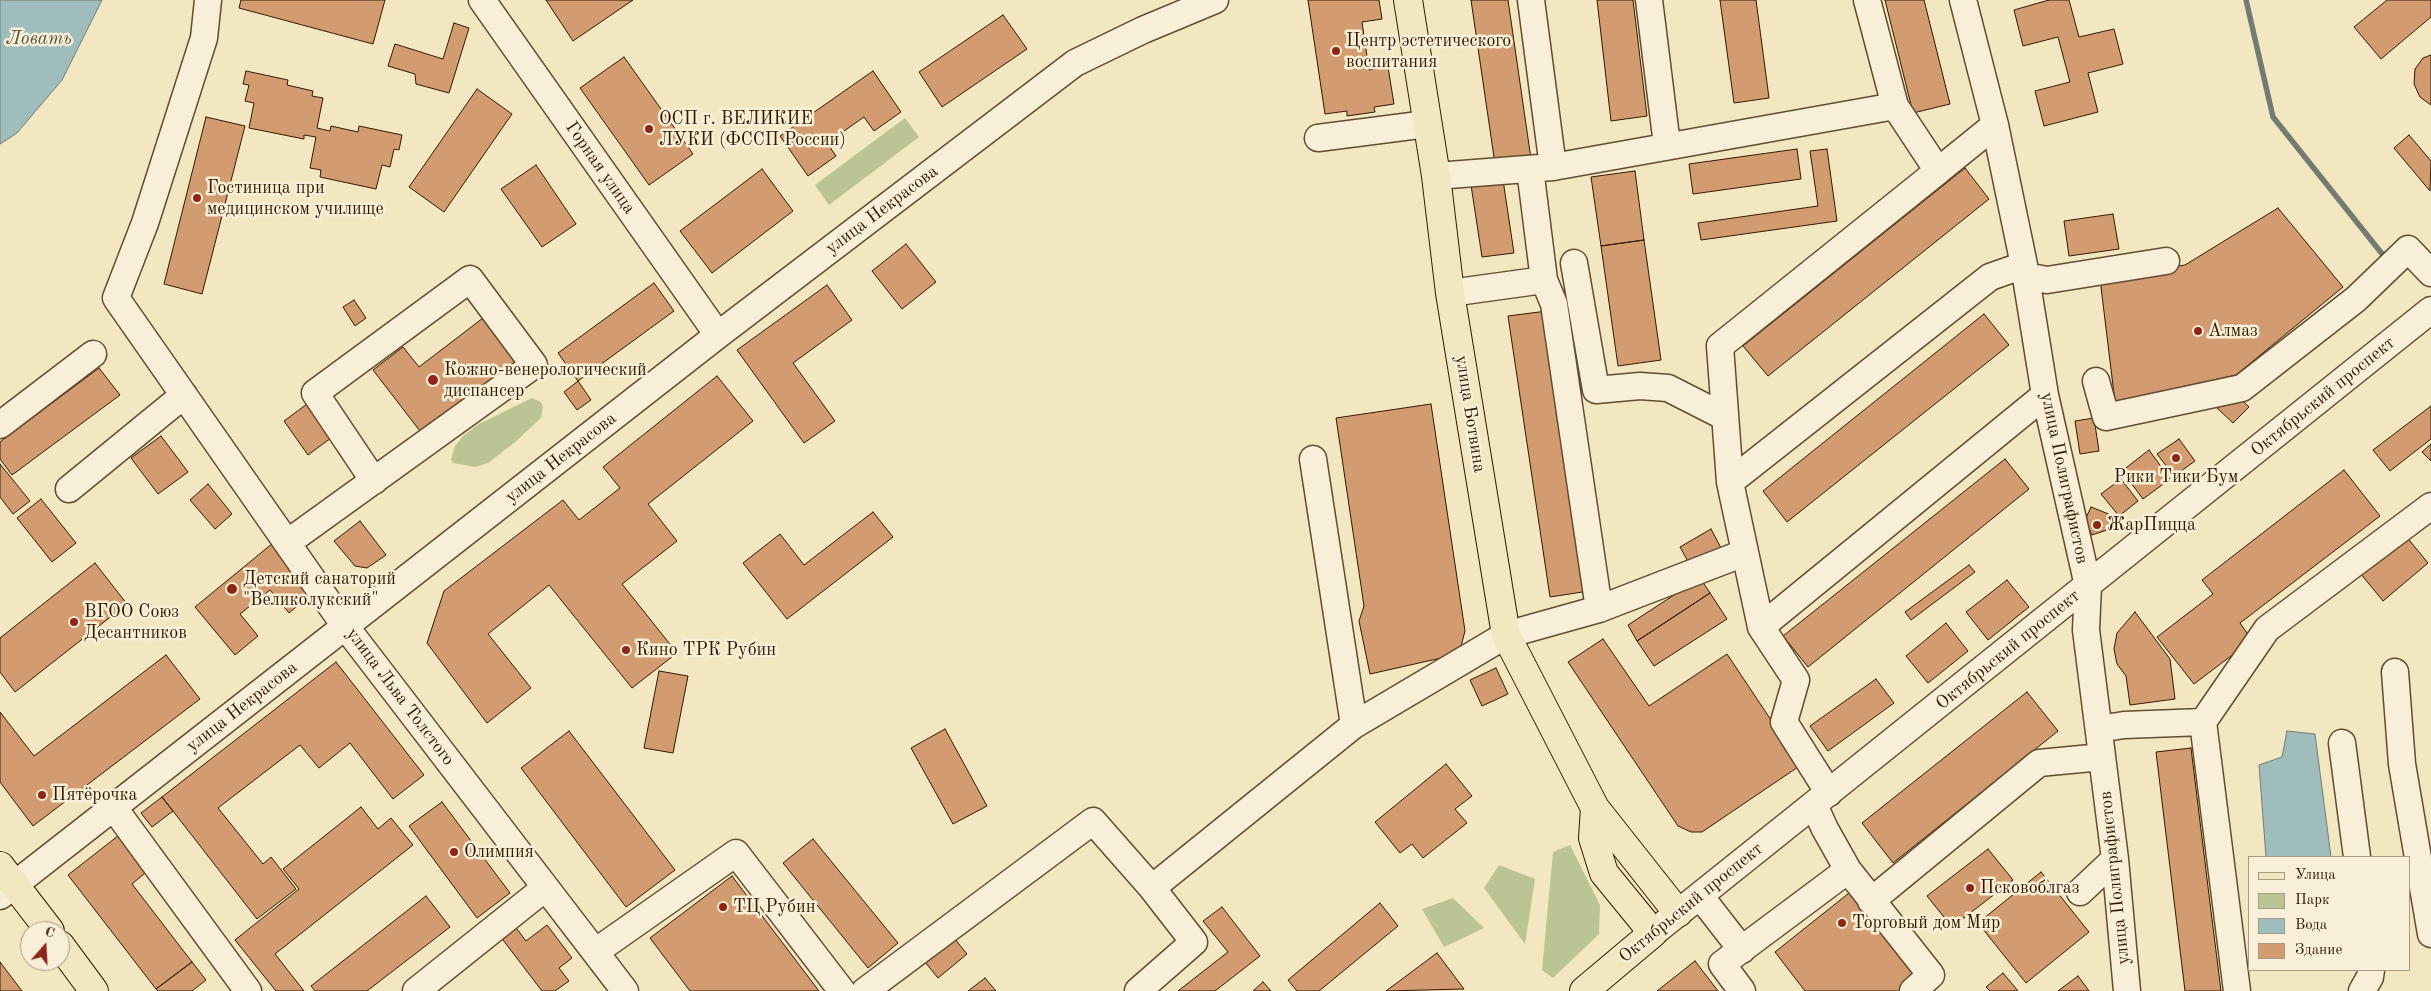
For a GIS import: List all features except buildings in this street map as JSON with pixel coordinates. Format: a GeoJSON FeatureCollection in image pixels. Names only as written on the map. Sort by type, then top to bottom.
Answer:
{"type":"FeatureCollection","features":[{"type":"Feature","properties":{"kind":"main road","name":"улица Ботвина"},"geometry":{"type":"LineString","coordinates":[[1408,0],[1436,176],[1450,293],[1506,635],[1594,808],[1678,913]]}},
{"type":"Feature","properties":{"kind":"main road","name":"улица Ботвина"},"geometry":{"type":"LineString","coordinates":[[1594,808],[1593,838],[1604,873],[1653,934]]}},
{"type":"Feature","properties":{"kind":"main road"},"geometry":{"type":"LineString","coordinates":[[5,882],[41,921]]}},
{"type":"Feature","properties":{"kind":"main road","name":"Октябрьский проспект"},"geometry":{"type":"LineString","coordinates":[[1584,991],[1653,934]]}},
{"type":"Feature","properties":{"kind":"main road"},"geometry":{"type":"LineString","coordinates":[[70,959],[94,991]]}},
{"type":"Feature","properties":{"kind":"street","name":"улица Льва Толстого"},"geometry":{"type":"LineString","coordinates":[[208,0],[204,38],[145,223],[116,298],[345,626],[625,991]]}},
{"type":"Feature","properties":{"kind":"street","name":"Горная улица"},"geometry":{"type":"LineString","coordinates":[[482,0],[718,335]]}},
{"type":"Feature","properties":{"kind":"street","name":"улица Некрасова"},"geometry":{"type":"LineString","coordinates":[[5,882],[114,808],[718,335],[1075,63],[1175,8],[1215,0]]}},
{"type":"Feature","properties":{"kind":"street"},"geometry":{"type":"LineString","coordinates":[[1531,0],[1541,168],[1544,280],[1554,304],[1599,609]]}},
{"type":"Feature","properties":{"kind":"street"},"geometry":{"type":"LineString","coordinates":[[1649,0],[1667,145]]}},
{"type":"Feature","properties":{"kind":"street"},"geometry":{"type":"LineString","coordinates":[[1867,0],[1895,106],[1938,171]]}},
{"type":"Feature","properties":{"kind":"street","name":"улица Полиграфистов"},"geometry":{"type":"LineString","coordinates":[[1963,0],[1994,125],[2024,271],[2045,395],[2088,586],[2086,630],[2115,858],[2127,991]]}},
{"type":"Feature","properties":{"kind":"street"},"geometry":{"type":"LineString","coordinates":[[1436,176],[1541,168],[1895,106]]}},
{"type":"Feature","properties":{"kind":"street"},"geometry":{"type":"LineString","coordinates":[[1318,138],[1427,124]]}},
{"type":"Feature","properties":{"kind":"street"},"geometry":{"type":"LineString","coordinates":[[1913,991],[1931,976],[1848,870],[1825,829],[1822,799],[1784,722],[1796,680],[1760,627],[1730,482],[1720,346],[1994,125]]}},
{"type":"Feature","properties":{"kind":"street"},"geometry":{"type":"LineString","coordinates":[[2096,381],[2106,417],[2242,388],[2356,299],[2408,249],[2431,273]]}},
{"type":"Feature","properties":{"kind":"street"},"geometry":{"type":"LineString","coordinates":[[1730,482],[1990,277],[2024,271],[2047,280],[2166,261]]}},
{"type":"Feature","properties":{"kind":"street"},"geometry":{"type":"LineString","coordinates":[[1574,263],[1596,390],[1640,386],[1668,388],[1725,417]]}},
{"type":"Feature","properties":{"kind":"street"},"geometry":{"type":"LineString","coordinates":[[287,543],[374,481],[534,365],[470,279],[315,393],[374,481]]}},
{"type":"Feature","properties":{"kind":"street"},"geometry":{"type":"LineString","coordinates":[[1450,293],[1544,280]]}},
{"type":"Feature","properties":{"kind":"street","name":"Октябрьский проспект"},"geometry":{"type":"LineString","coordinates":[[1653,934],[2431,310]]}},
{"type":"Feature","properties":{"kind":"street"},"geometry":{"type":"LineString","coordinates":[[0,425],[93,354]]}},
{"type":"Feature","properties":{"kind":"street"},"geometry":{"type":"LineString","coordinates":[[69,489],[184,395]]}},
{"type":"Feature","properties":{"kind":"street"},"geometry":{"type":"LineString","coordinates":[[1760,627],[2045,395]]}},
{"type":"Feature","properties":{"kind":"street"},"geometry":{"type":"LineString","coordinates":[[1313,459],[1354,725]]}},
{"type":"Feature","properties":{"kind":"street"},"geometry":{"type":"LineString","coordinates":[[2237,991],[2203,722],[2267,629],[2431,506]]}},
{"type":"Feature","properties":{"kind":"street"},"geometry":{"type":"LineString","coordinates":[[1152,888],[1354,725],[1506,635],[1599,609],[1744,553]]}},
{"type":"Feature","properties":{"kind":"street"},"geometry":{"type":"LineString","coordinates":[[2395,672],[2402,764],[2431,934]]}},
{"type":"Feature","properties":{"kind":"street"},"geometry":{"type":"LineString","coordinates":[[2099,728],[2124,725],[2203,722]]}},
{"type":"Feature","properties":{"kind":"street"},"geometry":{"type":"LineString","coordinates":[[2342,743],[2357,856]]}},
{"type":"Feature","properties":{"kind":"street"},"geometry":{"type":"LineString","coordinates":[[1871,901],[2039,763],[2102,757]]}},
{"type":"Feature","properties":{"kind":"street"},"geometry":{"type":"LineString","coordinates":[[114,808],[248,991]]}},
{"type":"Feature","properties":{"kind":"street"},"geometry":{"type":"LineString","coordinates":[[864,991],[1093,821],[1152,888],[1194,942],[1138,991]]}},
{"type":"Feature","properties":{"kind":"street"},"geometry":{"type":"LineString","coordinates":[[595,952],[736,853],[842,991]]}},
{"type":"Feature","properties":{"kind":"street"},"geometry":{"type":"LineString","coordinates":[[2080,892],[2115,858]]}},
{"type":"Feature","properties":{"kind":"street"},"geometry":{"type":"LineString","coordinates":[[1742,991],[1722,964],[1848,870]]}},
{"type":"Feature","properties":{"kind":"street"},"geometry":{"type":"LineString","coordinates":[[416,991],[545,888]]}},
{"type":"Feature","properties":{"kind":"street"},"geometry":{"type":"LineString","coordinates":[[1700,896],[1742,950]]}},
{"type":"Feature","properties":{"kind":"street"},"geometry":{"type":"LineString","coordinates":[[2362,991],[2370,977],[2371,971]]}},
{"type":"Feature","properties":{"kind":"green space"},"geometry":{"type":"Polygon","coordinates":[[[905,118],[919,137],[829,205],[815,185],[905,118]]]}},
{"type":"Feature","properties":{"kind":"green space"},"geometry":{"type":"Polygon","coordinates":[[[532,398],[541,402],[543,407],[541,418],[514,443],[488,463],[475,467],[453,463],[451,459],[455,446],[464,435],[479,424],[532,398]]]}},
{"type":"Feature","properties":{"kind":"green space"},"geometry":{"type":"Polygon","coordinates":[[[1570,845],[1600,905],[1599,934],[1553,978],[1542,970],[1553,852],[1570,845]]]}},
{"type":"Feature","properties":{"kind":"green space"},"geometry":{"type":"Polygon","coordinates":[[[1499,865],[1535,879],[1525,944],[1484,888],[1499,865]]]}},
{"type":"Feature","properties":{"kind":"green space"},"geometry":{"type":"Polygon","coordinates":[[[1453,898],[1484,928],[1444,947],[1422,909],[1453,898]]]}},
{"type":"Feature","properties":{"kind":"water","name":"Ловать"},"geometry":{"type":"Polygon","coordinates":[[[0,0],[102,0],[62,80],[17,133],[0,144],[0,0]]]}},
{"type":"Feature","properties":{"kind":"water"},"geometry":{"type":"Polygon","coordinates":[[[2287,731],[2315,734],[2331,856],[2266,856],[2259,765],[2282,757],[2287,731]]]}},
{"type":"Feature","properties":{"kind":"waterway"},"geometry":{"type":"LineString","coordinates":[[2246,0],[2273,117],[2387,260]]}},
{"type":"Feature","properties":{"kind":"place","name":"Центр эстетического воспитания"},"geometry":{"type":"Point","coordinates":[1336,51]}},
{"type":"Feature","properties":{"kind":"place","name":"ОСП г. ВЕЛИКИЕ ЛУКИ (ФССП России)"},"geometry":{"type":"Point","coordinates":[649,129]}},
{"type":"Feature","properties":{"kind":"place","name":"Гостиница при медицинском училище"},"geometry":{"type":"Point","coordinates":[197,198]}},
{"type":"Feature","properties":{"kind":"place","name":"Алмаз"},"geometry":{"type":"Point","coordinates":[2198,331]}},
{"type":"Feature","properties":{"kind":"place","name":"Кожно-венерологический диспансер"},"geometry":{"type":"Point","coordinates":[433,380]}},
{"type":"Feature","properties":{"kind":"place","name":"Рики Тики Бум"},"geometry":{"type":"Point","coordinates":[2176,458]}},
{"type":"Feature","properties":{"kind":"place","name":"ЖарПицца"},"geometry":{"type":"Point","coordinates":[2097,525]}},
{"type":"Feature","properties":{"kind":"place","name":"Детский санаторий \"Великолукский\""},"geometry":{"type":"Point","coordinates":[232,589]}},
{"type":"Feature","properties":{"kind":"place","name":"ВГОО Союз Десантников"},"geometry":{"type":"Point","coordinates":[74,622]}},
{"type":"Feature","properties":{"kind":"place","name":"Кино ТРК Рубин"},"geometry":{"type":"Point","coordinates":[626,650]}},
{"type":"Feature","properties":{"kind":"place","name":"Пятёрочка"},"geometry":{"type":"Point","coordinates":[42,795]}},
{"type":"Feature","properties":{"kind":"place","name":"Олимпия"},"geometry":{"type":"Point","coordinates":[454,852]}},
{"type":"Feature","properties":{"kind":"place","name":"Псковоблгаз"},"geometry":{"type":"Point","coordinates":[1970,888]}},
{"type":"Feature","properties":{"kind":"place","name":"ТЦ Рубин"},"geometry":{"type":"Point","coordinates":[723,907]}},
{"type":"Feature","properties":{"kind":"place","name":"Торговый дом Мир"},"geometry":{"type":"Point","coordinates":[1842,923]}}]}
